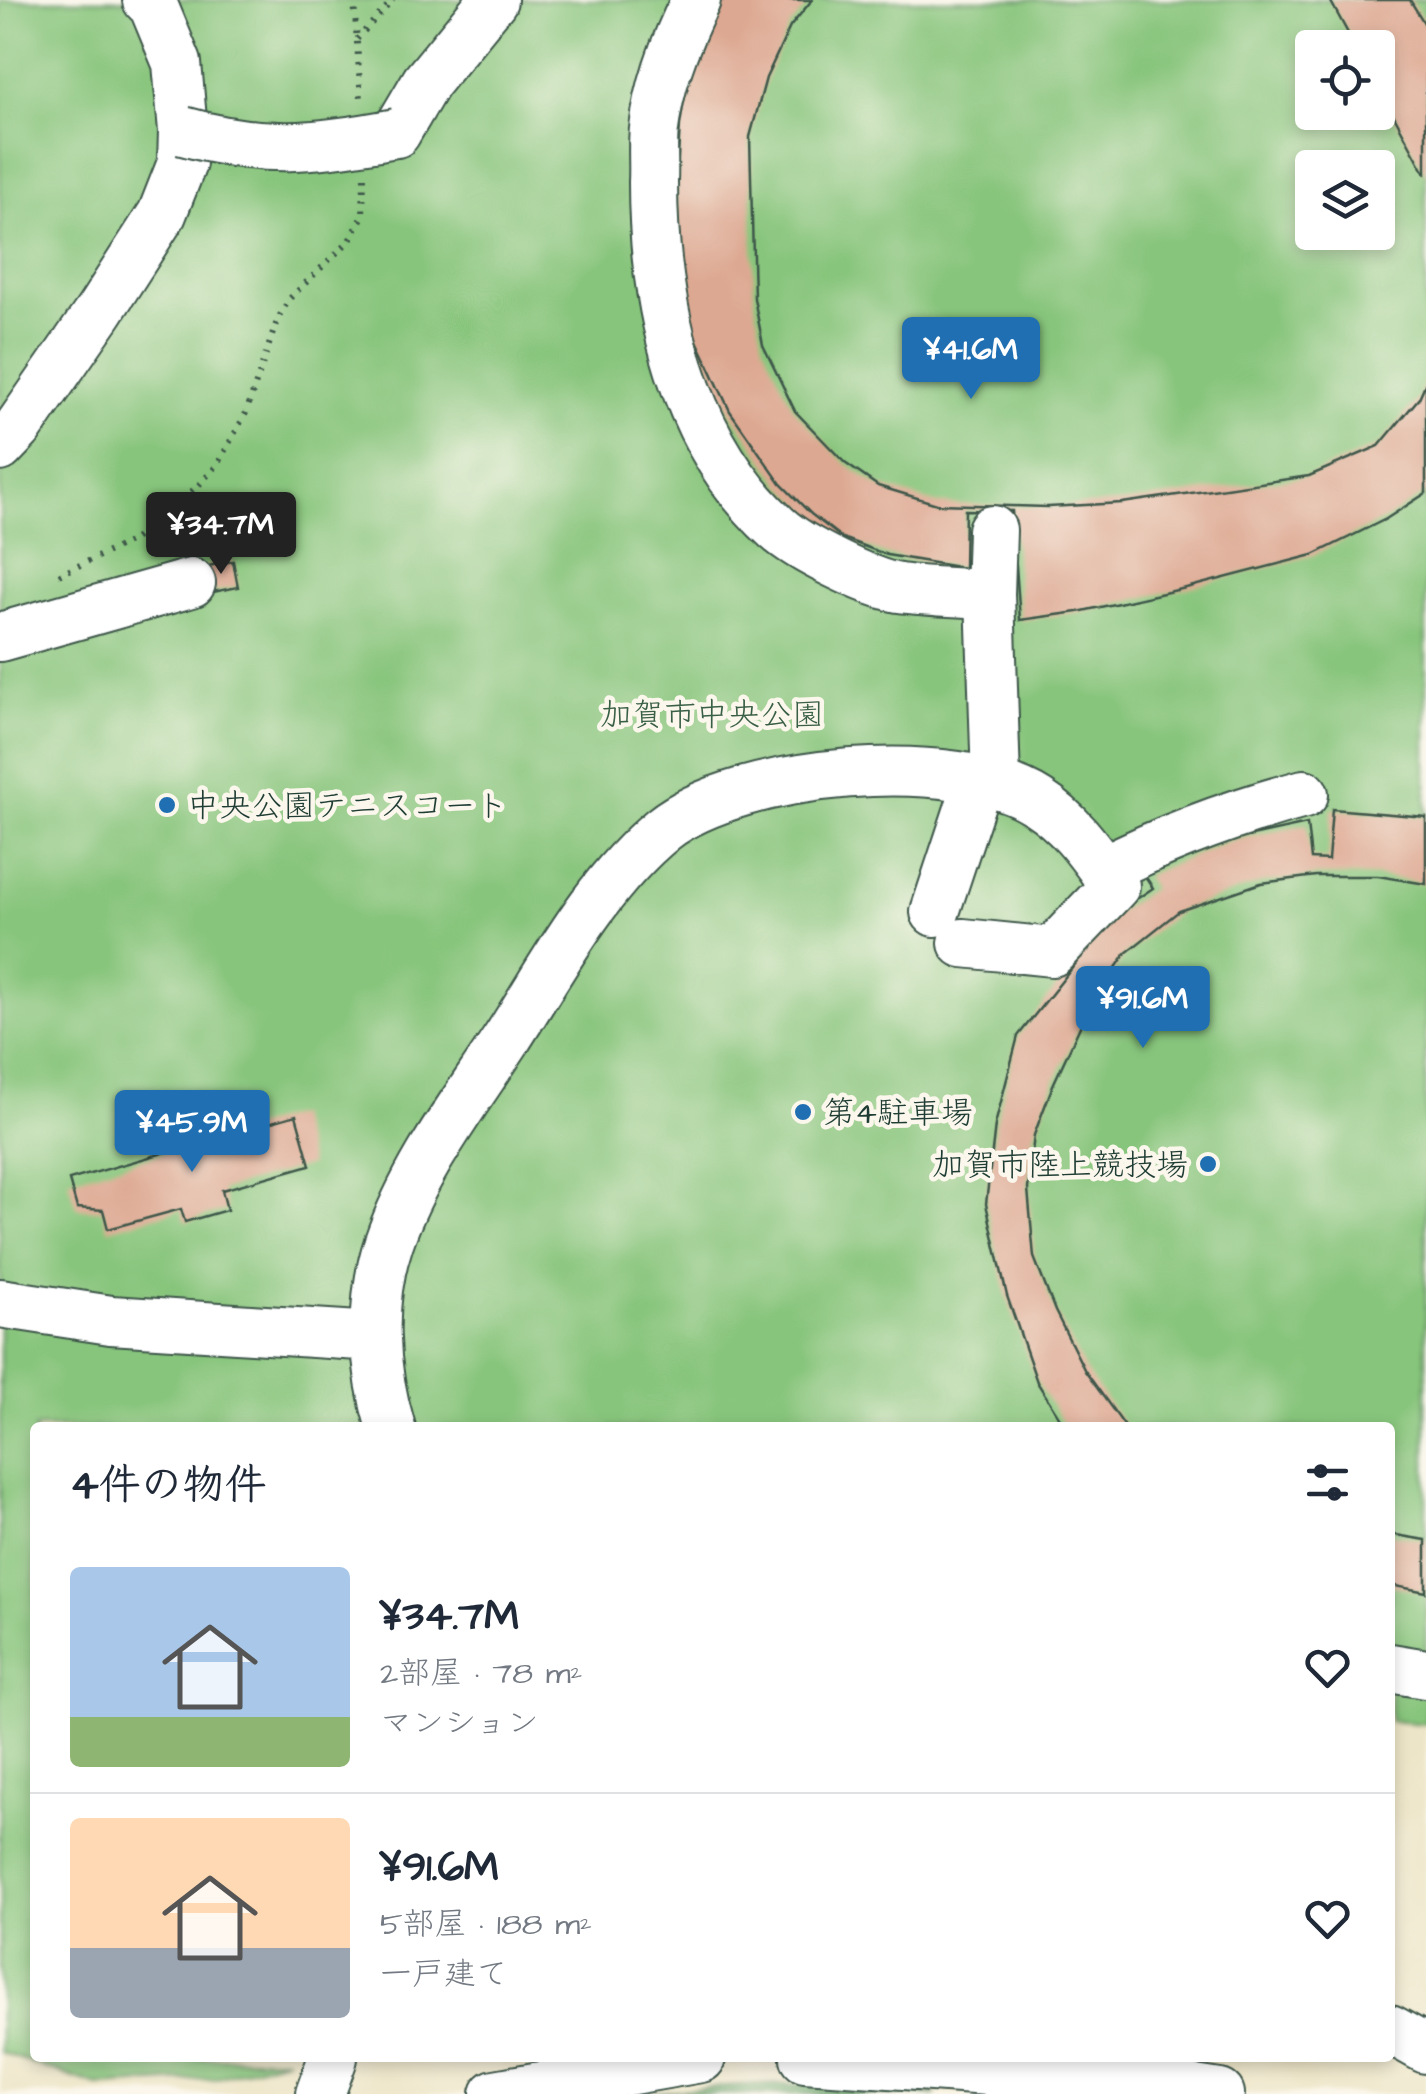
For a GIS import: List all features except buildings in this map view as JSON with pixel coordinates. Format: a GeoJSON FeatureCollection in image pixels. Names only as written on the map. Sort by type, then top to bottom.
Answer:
{"type":"FeatureCollection","features":[{"type":"Feature","properties":{"kind":"street"},"geometry":{"type":"LineString","coordinates":[[0,446],[18,428],[162,214],[182,163],[184,131],[178,63],[147,0]]}},
{"type":"Feature","properties":{"kind":"street"},"geometry":{"type":"LineString","coordinates":[[184,131],[249,146],[294,148],[379,118],[426,82],[492,0]]}},
{"type":"Feature","properties":{"kind":"street"},"geometry":{"type":"LineString","coordinates":[[696,0],[674,45],[654,128],[653,244],[665,316],[687,394],[713,448],[779,530],[839,566],[896,588],[990,594]]}},
{"type":"Feature","properties":{"kind":"street"},"geometry":{"type":"LineString","coordinates":[[992,530],[987,780],[949,928],[1052,952],[1109,878],[1169,837],[1237,812],[1304,794]]}},
{"type":"Feature","properties":{"kind":"street"},"geometry":{"type":"LineString","coordinates":[[0,636],[192,582]]}},
{"type":"Feature","properties":{"kind":"street"},"geometry":{"type":"LineString","coordinates":[[390,1422],[376,1365],[379,1290],[388,1243],[414,1184],[600,894],[663,830],[694,809],[769,784],[920,771],[987,780],[1038,802],[1078,836],[1109,878]]}},
{"type":"Feature","properties":{"kind":"street"},"geometry":{"type":"LineString","coordinates":[[0,1302],[112,1320],[375,1336]]}},
{"type":"Feature","properties":{"kind":"street"},"geometry":{"type":"LineString","coordinates":[[1395,1669],[1426,1674]]}},
{"type":"Feature","properties":{"kind":"street"},"geometry":{"type":"LineString","coordinates":[[1395,2032],[1426,2049]]}},
{"type":"Feature","properties":{"kind":"street"},"geometry":{"type":"LineString","coordinates":[[320,2094],[332,2062]]}},
{"type":"Feature","properties":{"kind":"street"},"geometry":{"type":"LineString","coordinates":[[860,2062],[1142,2082],[1220,2094]]}},
{"type":"Feature","properties":{"kind":"street"},"geometry":{"type":"LineString","coordinates":[[496,2094],[630,2063]]}},
{"type":"Feature","properties":{"kind":"path"},"geometry":{"type":"LineString","coordinates":[[354,0],[356,40],[379,118]]}},
{"type":"Feature","properties":{"kind":"path"},"geometry":{"type":"LineString","coordinates":[[356,40],[393,0]]}},
{"type":"Feature","properties":{"kind":"path"},"geometry":{"type":"LineString","coordinates":[[51,579],[134,540],[217,465],[246,413],[276,320],[289,299],[350,240],[362,216],[364,171]]}},
{"type":"Feature","properties":{"kind":"green space","name":"加賀市中央公園"},"geometry":{"type":"Polygon","coordinates":[[[0,0],[1426,0],[1426,1724],[1395,1721],[1395,1422],[30,1422],[30,2062],[273,2062],[214,2079],[98,2086],[0,2052],[0,0]]]}},
{"type":"Feature","properties":{"kind":"green space"},"geometry":{"type":"Polygon","coordinates":[[[839,2084],[937,2094],[637,2094],[738,2085],[839,2084]]]}},
{"type":"Feature","properties":{"kind":"place","name":"中央公園テニスコート"},"geometry":{"type":"Point","coordinates":[167,805]}},
{"type":"Feature","properties":{"kind":"place","name":"第4駐車場"},"geometry":{"type":"Point","coordinates":[803,1112]}},
{"type":"Feature","properties":{"kind":"place","name":"加賀市陸上競技場"},"geometry":{"type":"Point","coordinates":[1208,1164]}}]}
